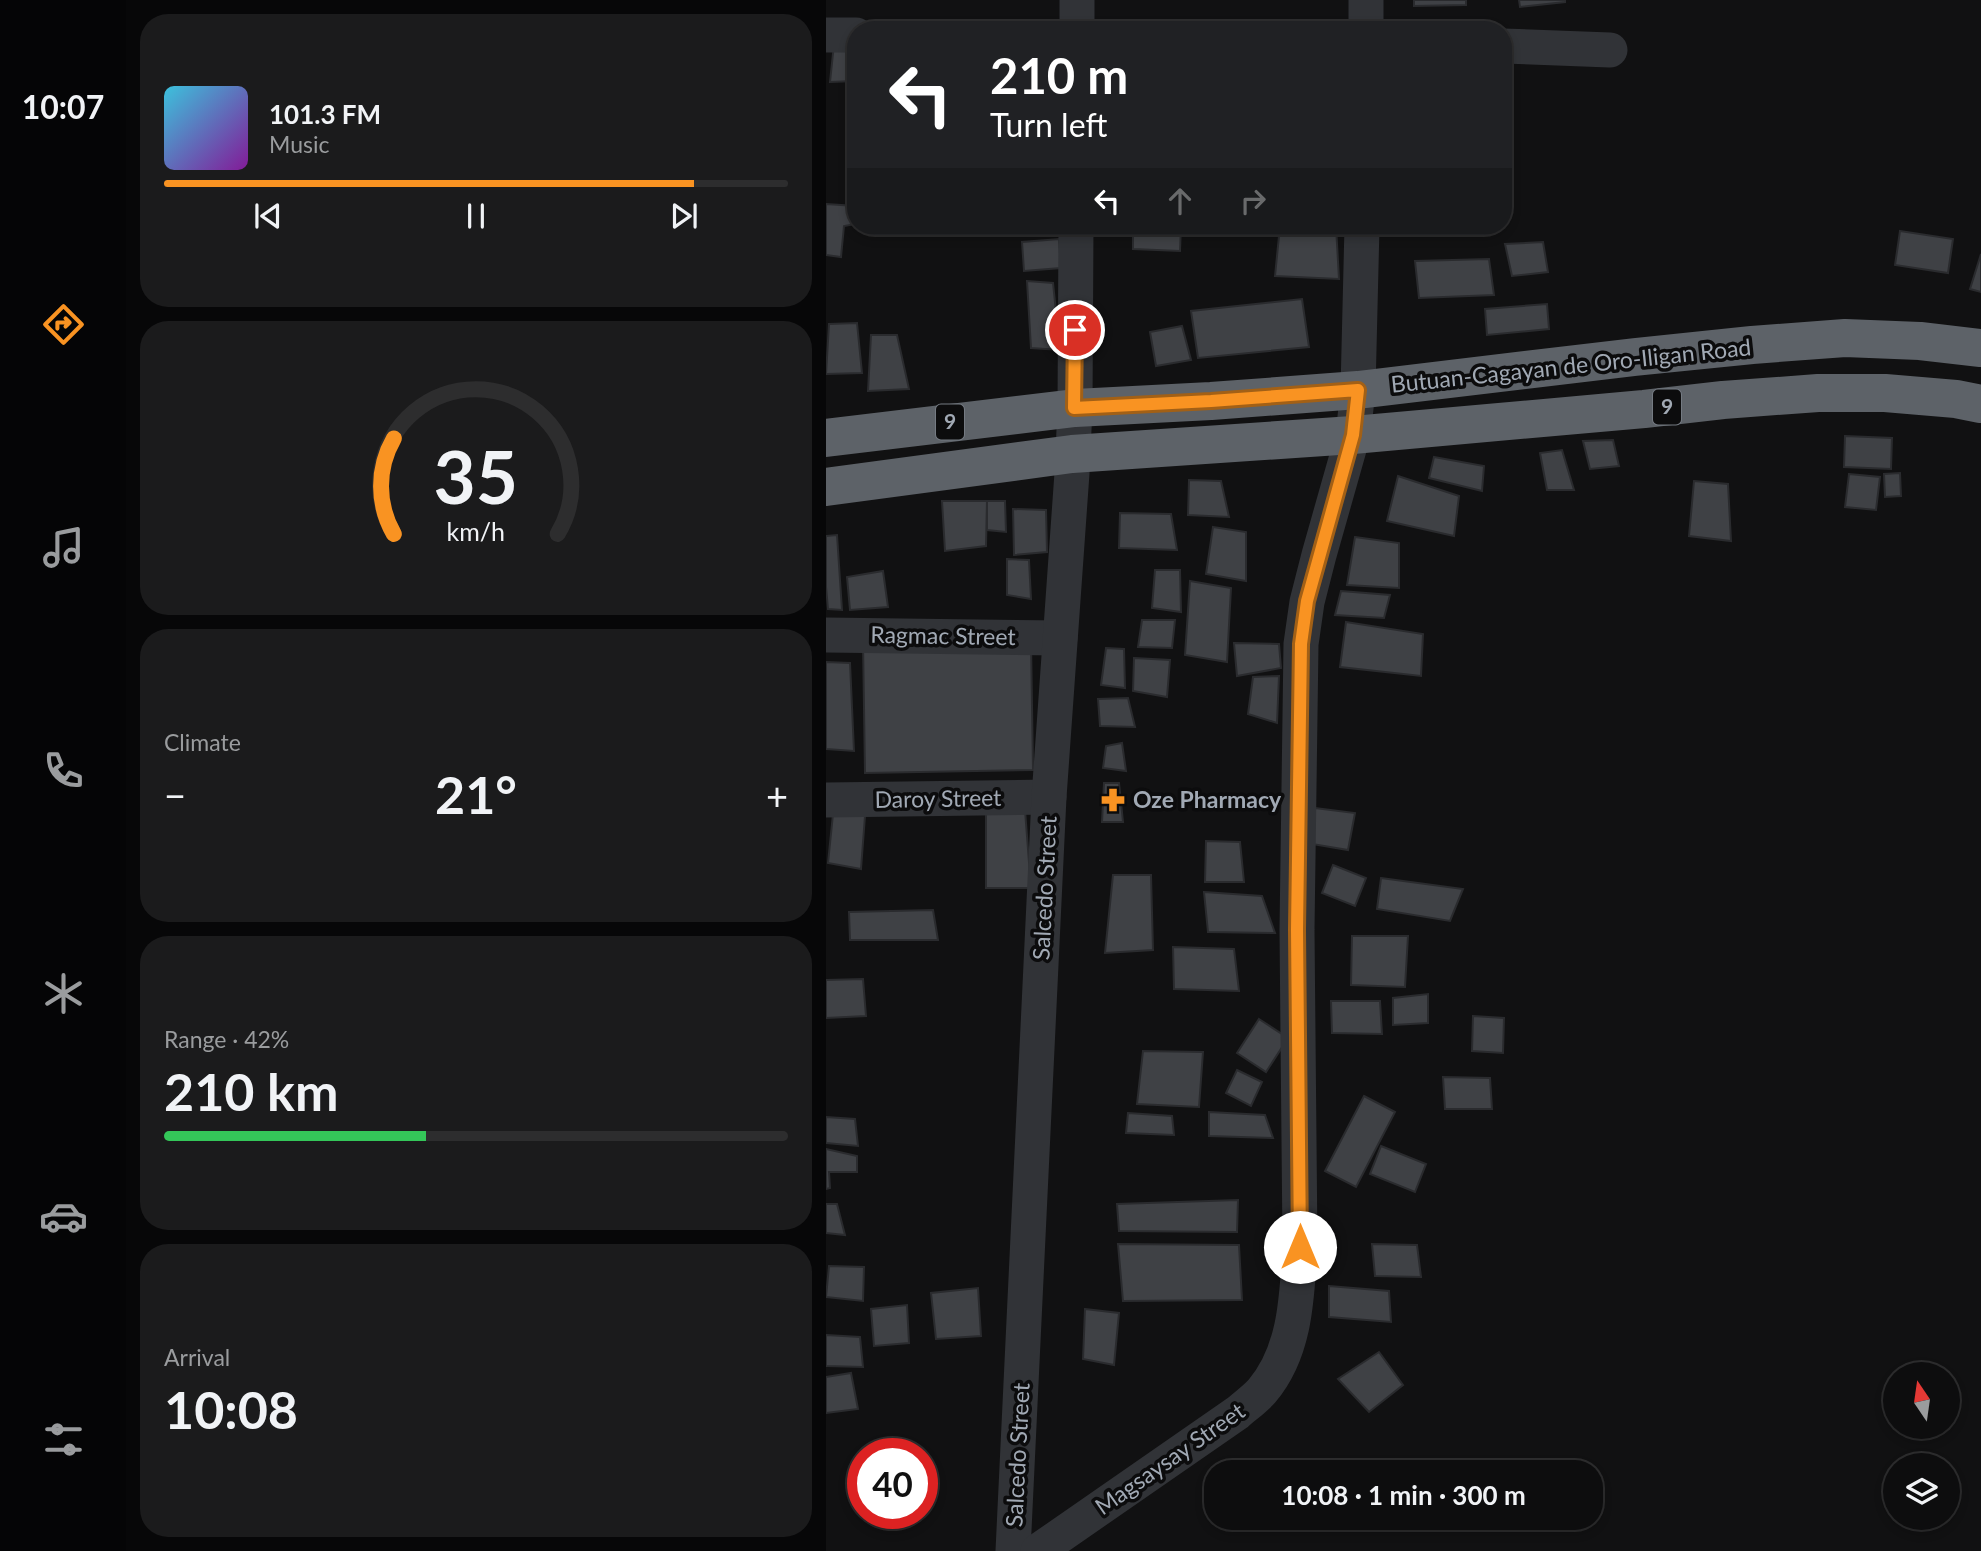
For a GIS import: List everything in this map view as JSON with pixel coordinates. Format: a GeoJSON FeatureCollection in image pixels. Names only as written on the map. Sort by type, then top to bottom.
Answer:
{"type":"FeatureCollection","features":[{"type":"Feature","properties":{"kind":"highway","name":"Butuan-Cagayan de Oro-Iligan Road"},"geometry":{"type":"LineString","coordinates":[[826,438],[1074,408],[1358,390],[1635,356],[1844,338],[1920,341],[1981,348]]}},
{"type":"Feature","properties":{"kind":"highway","name":"Butuan-Cagayan de Oro-Iligan Road"},"geometry":{"type":"LineString","coordinates":[[826,487],[1072,454],[1353,435],[1818,393],[1885,393],[1956,399],[1981,404]]}},
{"type":"Feature","properties":{"kind":"street"},"geometry":{"type":"LineString","coordinates":[[1077,0],[1077,21]]}},
{"type":"Feature","properties":{"kind":"street"},"geometry":{"type":"LineString","coordinates":[[1366,0],[1366,21]]}},
{"type":"Feature","properties":{"kind":"street"},"geometry":{"type":"LineString","coordinates":[[826,35],[847,35]]}},
{"type":"Feature","properties":{"kind":"street"},"geometry":{"type":"LineString","coordinates":[[1512,46],[1610,50]]}},
{"type":"Feature","properties":{"kind":"street","name":"Salcedo Street"},"geometry":{"type":"LineString","coordinates":[[1013,1551],[1049,797],[1072,454],[1076,235]]}},
{"type":"Feature","properties":{"kind":"street","name":"Magsaysay Street"},"geometry":{"type":"LineString","coordinates":[[1038,1551],[1237,1413],[1261,1391],[1279,1365],[1290,1335],[1297,1299],[1300,1247],[1297,930],[1301,644],[1307,601],[1353,435],[1358,390],[1362,235]]}},
{"type":"Feature","properties":{"kind":"street","name":"Ragmac Street"},"geometry":{"type":"LineString","coordinates":[[826,635],[1060,638]]}},
{"type":"Feature","properties":{"kind":"street","name":"Daroy Street"},"geometry":{"type":"LineString","coordinates":[[826,800],[1049,797]]}},
{"type":"Feature","properties":{"kind":"building"},"geometry":{"type":"Polygon","coordinates":[[[1414,0],[1466,0],[1466,5],[1414,6],[1414,0]]]}},
{"type":"Feature","properties":{"kind":"building"},"geometry":{"type":"Polygon","coordinates":[[[1519,0],[1565,0],[1565,2],[1520,7],[1519,0]]]}},
{"type":"Feature","properties":{"kind":"building"},"geometry":{"type":"Polygon","coordinates":[[[834,44],[847,45],[847,81],[830,82],[834,44]]]}},
{"type":"Feature","properties":{"kind":"building"},"geometry":{"type":"Polygon","coordinates":[[[826,204],[847,205],[847,226],[844,226],[841,257],[826,255],[826,204]]]}},
{"type":"Feature","properties":{"kind":"building"},"geometry":{"type":"Polygon","coordinates":[[[1900,231],[1953,239],[1948,273],[1895,265],[1900,231]]]}},
{"type":"Feature","properties":{"kind":"building"},"geometry":{"type":"Polygon","coordinates":[[[1133,235],[1181,235],[1180,251],[1133,249],[1133,235]]]}},
{"type":"Feature","properties":{"kind":"building"},"geometry":{"type":"Polygon","coordinates":[[[1279,235],[1337,235],[1339,279],[1275,276],[1279,235]]]}},
{"type":"Feature","properties":{"kind":"building"},"geometry":{"type":"Polygon","coordinates":[[[1059,239],[1061,268],[1024,271],[1022,242],[1059,239]]]}},
{"type":"Feature","properties":{"kind":"building"},"geometry":{"type":"Polygon","coordinates":[[[1543,242],[1548,272],[1512,276],[1505,244],[1543,242]]]}},
{"type":"Feature","properties":{"kind":"building"},"geometry":{"type":"Polygon","coordinates":[[[1981,254],[1981,292],[1970,289],[1981,254]]]}},
{"type":"Feature","properties":{"kind":"building"},"geometry":{"type":"Polygon","coordinates":[[[1489,259],[1494,295],[1419,298],[1415,261],[1489,259]]]}},
{"type":"Feature","properties":{"kind":"building"},"geometry":{"type":"Polygon","coordinates":[[[1027,281],[1053,283],[1060,350],[1031,348],[1027,281]]]}},
{"type":"Feature","properties":{"kind":"building"},"geometry":{"type":"Polygon","coordinates":[[[1302,299],[1309,347],[1198,358],[1191,311],[1302,299]]]}},
{"type":"Feature","properties":{"kind":"building"},"geometry":{"type":"Polygon","coordinates":[[[1547,304],[1549,329],[1487,335],[1485,309],[1547,304]]]}},
{"type":"Feature","properties":{"kind":"building"},"geometry":{"type":"Polygon","coordinates":[[[857,323],[862,373],[826,374],[829,324],[857,323]]]}},
{"type":"Feature","properties":{"kind":"building"},"geometry":{"type":"Polygon","coordinates":[[[1182,326],[1191,360],[1156,366],[1150,332],[1182,326]]]}},
{"type":"Feature","properties":{"kind":"building"},"geometry":{"type":"Polygon","coordinates":[[[871,335],[897,335],[909,389],[868,391],[871,335]]]}},
{"type":"Feature","properties":{"kind":"building"},"geometry":{"type":"Polygon","coordinates":[[[1845,436],[1892,438],[1891,469],[1844,467],[1845,436]]]}},
{"type":"Feature","properties":{"kind":"building"},"geometry":{"type":"Polygon","coordinates":[[[1613,440],[1619,466],[1590,469],[1583,441],[1613,440]]]}},
{"type":"Feature","properties":{"kind":"building"},"geometry":{"type":"Polygon","coordinates":[[[1562,450],[1574,490],[1547,490],[1540,453],[1562,450]]]}},
{"type":"Feature","properties":{"kind":"building"},"geometry":{"type":"Polygon","coordinates":[[[1434,457],[1484,466],[1482,491],[1429,478],[1434,457]]]}},
{"type":"Feature","properties":{"kind":"building"},"geometry":{"type":"Polygon","coordinates":[[[1900,473],[1901,496],[1885,497],[1884,474],[1900,473]]]}},
{"type":"Feature","properties":{"kind":"building"},"geometry":{"type":"Polygon","coordinates":[[[1849,474],[1880,477],[1876,510],[1845,507],[1849,474]]]}},
{"type":"Feature","properties":{"kind":"building"},"geometry":{"type":"Polygon","coordinates":[[[1398,476],[1459,496],[1454,536],[1387,521],[1398,476]]]}},
{"type":"Feature","properties":{"kind":"building"},"geometry":{"type":"Polygon","coordinates":[[[1189,480],[1221,481],[1229,517],[1188,515],[1189,480]]]}},
{"type":"Feature","properties":{"kind":"building"},"geometry":{"type":"Polygon","coordinates":[[[1694,481],[1728,484],[1731,541],[1689,536],[1694,481]]]}},
{"type":"Feature","properties":{"kind":"building"},"geometry":{"type":"Polygon","coordinates":[[[942,501],[987,501],[986,546],[945,551],[942,501]]]}},
{"type":"Feature","properties":{"kind":"building"},"geometry":{"type":"Polygon","coordinates":[[[987,501],[1005,501],[1006,532],[987,530],[987,501]]]}},
{"type":"Feature","properties":{"kind":"building"},"geometry":{"type":"Polygon","coordinates":[[[1013,509],[1046,510],[1047,552],[1014,555],[1013,509]]]}},
{"type":"Feature","properties":{"kind":"building"},"geometry":{"type":"Polygon","coordinates":[[[1120,513],[1171,514],[1177,550],[1119,548],[1120,513]]]}},
{"type":"Feature","properties":{"kind":"building"},"geometry":{"type":"Polygon","coordinates":[[[1213,527],[1246,532],[1246,581],[1206,574],[1213,527]]]}},
{"type":"Feature","properties":{"kind":"building"},"geometry":{"type":"Polygon","coordinates":[[[837,535],[842,610],[828,609],[826,587],[826,536],[837,535]]]}},
{"type":"Feature","properties":{"kind":"building"},"geometry":{"type":"Polygon","coordinates":[[[1355,537],[1399,543],[1399,588],[1347,585],[1355,537]]]}},
{"type":"Feature","properties":{"kind":"building"},"geometry":{"type":"Polygon","coordinates":[[[1007,559],[1029,560],[1031,599],[1007,595],[1007,559]]]}},
{"type":"Feature","properties":{"kind":"building"},"geometry":{"type":"Polygon","coordinates":[[[1155,570],[1180,570],[1181,612],[1152,608],[1155,570]]]}},
{"type":"Feature","properties":{"kind":"building"},"geometry":{"type":"Polygon","coordinates":[[[883,571],[888,607],[850,610],[847,577],[883,571]]]}},
{"type":"Feature","properties":{"kind":"building"},"geometry":{"type":"Polygon","coordinates":[[[1190,581],[1231,588],[1227,662],[1185,655],[1190,581]]]}},
{"type":"Feature","properties":{"kind":"building"},"geometry":{"type":"Polygon","coordinates":[[[1341,591],[1390,595],[1384,618],[1335,615],[1341,591]]]}},
{"type":"Feature","properties":{"kind":"building"},"geometry":{"type":"Polygon","coordinates":[[[1142,620],[1175,620],[1172,648],[1138,647],[1142,620]]]}},
{"type":"Feature","properties":{"kind":"building"},"geometry":{"type":"Polygon","coordinates":[[[1346,622],[1423,634],[1421,676],[1340,667],[1346,622]]]}},
{"type":"Feature","properties":{"kind":"building"},"geometry":{"type":"Polygon","coordinates":[[[1031,641],[1033,770],[865,773],[863,643],[1031,641]]]}},
{"type":"Feature","properties":{"kind":"building"},"geometry":{"type":"Polygon","coordinates":[[[1234,643],[1279,644],[1281,668],[1237,676],[1234,643]]]}},
{"type":"Feature","properties":{"kind":"building"},"geometry":{"type":"Polygon","coordinates":[[[1106,648],[1124,649],[1125,688],[1101,685],[1106,648]]]}},
{"type":"Feature","properties":{"kind":"building"},"geometry":{"type":"Polygon","coordinates":[[[1134,658],[1170,660],[1167,697],[1133,691],[1134,658]]]}},
{"type":"Feature","properties":{"kind":"building"},"geometry":{"type":"Polygon","coordinates":[[[826,662],[850,663],[854,751],[826,749],[826,662]]]}},
{"type":"Feature","properties":{"kind":"building"},"geometry":{"type":"Polygon","coordinates":[[[1279,676],[1277,723],[1248,714],[1253,677],[1279,676]]]}},
{"type":"Feature","properties":{"kind":"building"},"geometry":{"type":"Polygon","coordinates":[[[1128,698],[1135,727],[1100,726],[1098,699],[1128,698]]]}},
{"type":"Feature","properties":{"kind":"building"},"geometry":{"type":"Polygon","coordinates":[[[1122,743],[1126,771],[1103,768],[1106,746],[1122,743]]]}},
{"type":"Feature","properties":{"kind":"building"},"geometry":{"type":"Polygon","coordinates":[[[1104,783],[1119,783],[1123,822],[1102,822],[1104,783]]]}},
{"type":"Feature","properties":{"kind":"building"},"geometry":{"type":"Polygon","coordinates":[[[1315,808],[1355,813],[1348,850],[1312,844],[1315,808]]]}},
{"type":"Feature","properties":{"kind":"building"},"geometry":{"type":"Polygon","coordinates":[[[1025,810],[1031,888],[986,888],[986,811],[1025,810]]]}},
{"type":"Feature","properties":{"kind":"building"},"geometry":{"type":"Polygon","coordinates":[[[833,814],[865,816],[861,869],[828,863],[833,814]]]}},
{"type":"Feature","properties":{"kind":"building"},"geometry":{"type":"Polygon","coordinates":[[[1206,841],[1240,842],[1244,882],[1205,882],[1206,841]]]}},
{"type":"Feature","properties":{"kind":"building"},"geometry":{"type":"Polygon","coordinates":[[[1333,865],[1366,878],[1355,906],[1322,893],[1333,865]]]}},
{"type":"Feature","properties":{"kind":"building"},"geometry":{"type":"Polygon","coordinates":[[[1113,875],[1151,875],[1153,950],[1105,953],[1113,875]]]}},
{"type":"Feature","properties":{"kind":"building"},"geometry":{"type":"Polygon","coordinates":[[[1381,878],[1463,889],[1450,921],[1377,909],[1381,878]]]}},
{"type":"Feature","properties":{"kind":"building"},"geometry":{"type":"Polygon","coordinates":[[[1204,892],[1262,896],[1275,933],[1208,932],[1204,892]]]}},
{"type":"Feature","properties":{"kind":"building"},"geometry":{"type":"Polygon","coordinates":[[[933,910],[938,940],[850,940],[849,912],[933,910]]]}},
{"type":"Feature","properties":{"kind":"building"},"geometry":{"type":"Polygon","coordinates":[[[1352,936],[1408,936],[1405,987],[1351,985],[1352,936]]]}},
{"type":"Feature","properties":{"kind":"building"},"geometry":{"type":"Polygon","coordinates":[[[1173,947],[1234,949],[1239,991],[1174,989],[1173,947]]]}},
{"type":"Feature","properties":{"kind":"building"},"geometry":{"type":"Polygon","coordinates":[[[863,979],[866,1016],[826,1018],[826,980],[863,979]]]}},
{"type":"Feature","properties":{"kind":"building"},"geometry":{"type":"Polygon","coordinates":[[[1428,994],[1428,1023],[1393,1025],[1393,998],[1428,994]]]}},
{"type":"Feature","properties":{"kind":"building"},"geometry":{"type":"Polygon","coordinates":[[[1331,1001],[1380,1001],[1382,1034],[1332,1033],[1331,1001]]]}},
{"type":"Feature","properties":{"kind":"building"},"geometry":{"type":"Polygon","coordinates":[[[1473,1016],[1504,1018],[1503,1053],[1472,1051],[1473,1016]]]}},
{"type":"Feature","properties":{"kind":"building"},"geometry":{"type":"Polygon","coordinates":[[[1259,1019],[1288,1038],[1266,1072],[1237,1053],[1259,1019]]]}},
{"type":"Feature","properties":{"kind":"building"},"geometry":{"type":"Polygon","coordinates":[[[1143,1051],[1203,1052],[1199,1107],[1137,1104],[1143,1051]]]}},
{"type":"Feature","properties":{"kind":"building"},"geometry":{"type":"Polygon","coordinates":[[[1237,1070],[1262,1082],[1251,1106],[1226,1093],[1237,1070]]]}},
{"type":"Feature","properties":{"kind":"building"},"geometry":{"type":"Polygon","coordinates":[[[1443,1077],[1490,1078],[1492,1109],[1445,1109],[1443,1077]]]}},
{"type":"Feature","properties":{"kind":"building"},"geometry":{"type":"Polygon","coordinates":[[[1364,1096],[1395,1112],[1356,1187],[1325,1171],[1364,1096]]]}},
{"type":"Feature","properties":{"kind":"building"},"geometry":{"type":"Polygon","coordinates":[[[1209,1112],[1265,1115],[1273,1138],[1209,1136],[1209,1112]]]}},
{"type":"Feature","properties":{"kind":"building"},"geometry":{"type":"Polygon","coordinates":[[[1128,1113],[1172,1116],[1174,1135],[1126,1133],[1128,1113]]]}},
{"type":"Feature","properties":{"kind":"building"},"geometry":{"type":"Polygon","coordinates":[[[826,1117],[855,1119],[858,1146],[826,1143],[826,1117]]]}},
{"type":"Feature","properties":{"kind":"building"},"geometry":{"type":"Polygon","coordinates":[[[1381,1146],[1426,1164],[1415,1192],[1370,1174],[1381,1146]]]}},
{"type":"Feature","properties":{"kind":"building"},"geometry":{"type":"Polygon","coordinates":[[[826,1149],[857,1156],[857,1172],[829,1172],[830,1188],[826,1189],[826,1149]]]}},
{"type":"Feature","properties":{"kind":"building"},"geometry":{"type":"Polygon","coordinates":[[[1238,1200],[1237,1232],[1119,1231],[1117,1204],[1238,1200]]]}},
{"type":"Feature","properties":{"kind":"building"},"geometry":{"type":"Polygon","coordinates":[[[826,1204],[837,1204],[845,1235],[826,1233],[826,1204]]]}},
{"type":"Feature","properties":{"kind":"building"},"geometry":{"type":"Polygon","coordinates":[[[1118,1244],[1239,1245],[1242,1300],[1123,1301],[1118,1244]]]}},
{"type":"Feature","properties":{"kind":"building"},"geometry":{"type":"Polygon","coordinates":[[[1372,1244],[1417,1245],[1421,1277],[1375,1276],[1372,1244]]]}},
{"type":"Feature","properties":{"kind":"building"},"geometry":{"type":"Polygon","coordinates":[[[829,1266],[864,1267],[863,1301],[826,1297],[829,1266]]]}},
{"type":"Feature","properties":{"kind":"building"},"geometry":{"type":"Polygon","coordinates":[[[1329,1286],[1389,1291],[1391,1322],[1329,1317],[1329,1286]]]}},
{"type":"Feature","properties":{"kind":"building"},"geometry":{"type":"Polygon","coordinates":[[[978,1288],[981,1336],[936,1339],[931,1293],[978,1288]]]}},
{"type":"Feature","properties":{"kind":"building"},"geometry":{"type":"Polygon","coordinates":[[[907,1305],[909,1343],[874,1346],[871,1309],[907,1305]]]}},
{"type":"Feature","properties":{"kind":"building"},"geometry":{"type":"Polygon","coordinates":[[[1085,1309],[1119,1313],[1114,1365],[1083,1359],[1085,1309]]]}},
{"type":"Feature","properties":{"kind":"building"},"geometry":{"type":"Polygon","coordinates":[[[826,1335],[860,1337],[863,1367],[826,1366],[826,1335]]]}},
{"type":"Feature","properties":{"kind":"building"},"geometry":{"type":"Polygon","coordinates":[[[1379,1352],[1403,1385],[1369,1412],[1338,1379],[1379,1352]]]}},
{"type":"Feature","properties":{"kind":"building"},"geometry":{"type":"Polygon","coordinates":[[[851,1373],[858,1409],[826,1413],[826,1377],[851,1373]]]}},
{"type":"Feature","properties":{"kind":"place","name":"Oze Pharmacy"},"geometry":{"type":"Point","coordinates":[1113,800]}},
{"type":"Feature","properties":{"kind":"route"},"geometry":{"type":"LineString","coordinates":[[1075,330],[1074,408],[1358,390],[1353,435],[1307,601],[1301,644],[1297,930],[1300,1247]]}}]}
